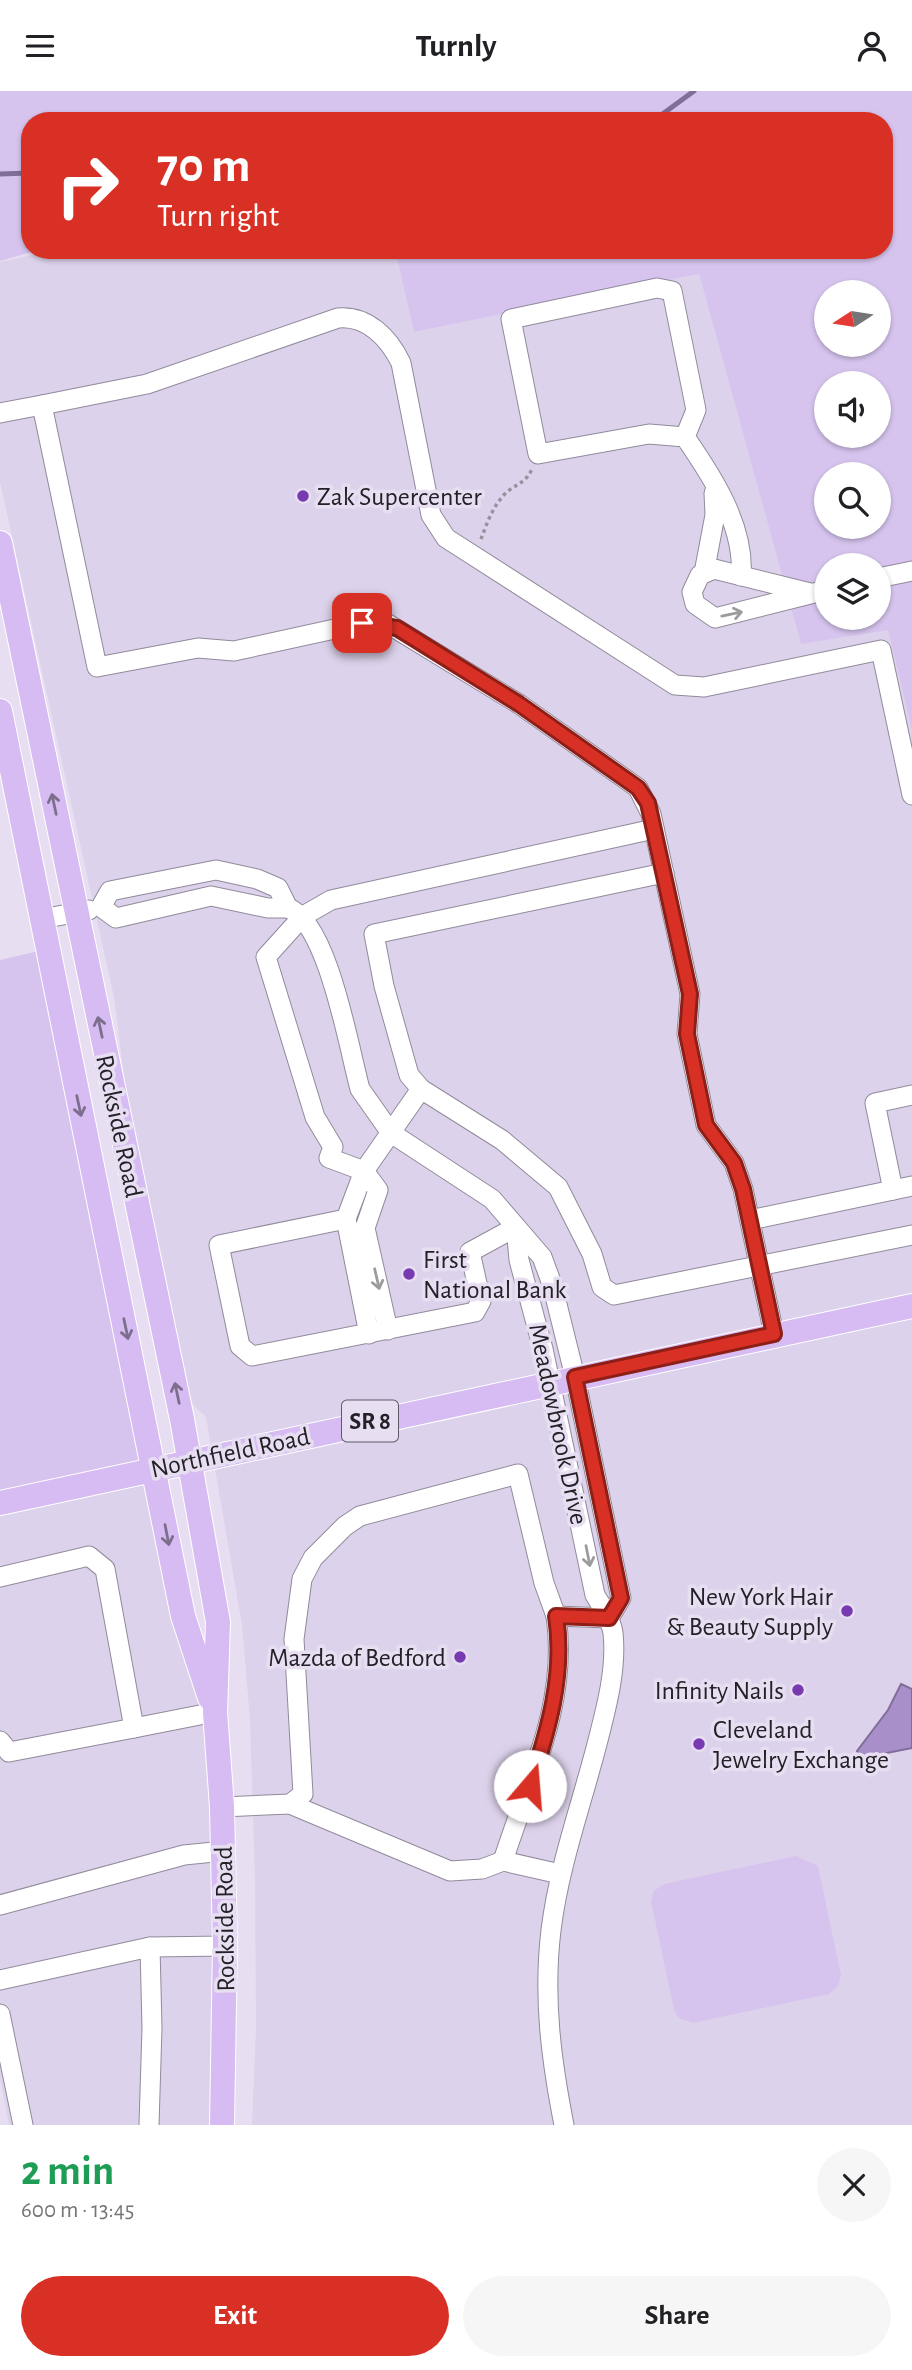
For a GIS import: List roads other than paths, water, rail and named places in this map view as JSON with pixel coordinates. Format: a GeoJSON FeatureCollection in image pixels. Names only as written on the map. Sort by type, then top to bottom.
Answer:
{"type":"FeatureCollection","features":[{"type":"Feature","properties":{"kind":"main road","name":"Rockside Road"},"geometry":{"type":"LineString","coordinates":[[0,543],[189,1460],[218,1622],[215,1712],[224,1851],[225,1947],[222,2125]]}},
{"type":"Feature","properties":{"kind":"main road","name":"Rockside Road"},"geometry":{"type":"LineString","coordinates":[[0,711],[183,1616],[215,1712]]}},
{"type":"Feature","properties":{"kind":"main road","name":"Northfield Road"},"geometry":{"type":"LineString","coordinates":[[0,1503],[912,1305]]}},
{"type":"Feature","properties":{"kind":"street"},"geometry":{"type":"LineString","coordinates":[[657,288],[673,291],[696,410],[685,437],[649,434],[538,454],[511,319],[657,288]]}},
{"type":"Feature","properties":{"kind":"street"},"geometry":{"type":"LineString","coordinates":[[0,413],[147,384],[338,318],[348,317],[362,321],[393,346],[401,363],[431,515],[446,538],[675,685],[704,687],[881,650],[912,795]]}},
{"type":"Feature","properties":{"kind":"street"},"geometry":{"type":"LineString","coordinates":[[41,405],[97,667],[198,648],[234,651],[362,623],[388,624],[519,704],[638,788],[648,803],[690,994],[687,1034],[706,1125],[734,1163],[750,1220],[774,1334]]}},
{"type":"Feature","properties":{"kind":"street"},"geometry":{"type":"LineString","coordinates":[[685,437],[713,478],[742,560],[741,576]]}},
{"type":"Feature","properties":{"kind":"street"},"geometry":{"type":"LineString","coordinates":[[704,573],[715,516],[713,478]]}},
{"type":"Feature","properties":{"kind":"street"},"geometry":{"type":"LineString","coordinates":[[814,590],[714,569],[694,582],[692,592],[695,604],[715,618],[814,592]]}},
{"type":"Feature","properties":{"kind":"street"},"geometry":{"type":"LineString","coordinates":[[891,575],[912,571]]}},
{"type":"Feature","properties":{"kind":"street"},"geometry":{"type":"LineString","coordinates":[[379,1332],[365,1228],[377,1190],[364,1171],[329,1158],[333,1147],[315,1117],[266,957],[295,912],[345,897],[654,829]]}},
{"type":"Feature","properties":{"kind":"street","name":"Meadowbrook Drive"},"geometry":{"type":"LineString","coordinates":[[102,907],[110,891],[216,870],[257,879],[278,888],[321,945],[360,1089],[391,1133],[492,1199],[542,1258],[552,1284],[575,1377],[621,1598],[609,1618]]}},
{"type":"Feature","properties":{"kind":"street"},"geometry":{"type":"LineString","coordinates":[[664,873],[374,934],[396,1036],[409,1075],[421,1089],[502,1140],[558,1187],[592,1254],[602,1287],[614,1295],[912,1235]]}},
{"type":"Feature","properties":{"kind":"street","name":"Meadowbrook Drive"},"geometry":{"type":"LineString","coordinates":[[42,919],[102,907],[116,918],[211,897],[295,912]]}},
{"type":"Feature","properties":{"kind":"street"},"geometry":{"type":"LineString","coordinates":[[379,1332],[346,1219],[364,1171],[408,1104],[421,1089]]}},
{"type":"Feature","properties":{"kind":"street"},"geometry":{"type":"LineString","coordinates":[[750,1220],[903,1188],[875,1103],[912,1095]]}},
{"type":"Feature","properties":{"kind":"street"},"geometry":{"type":"LineString","coordinates":[[346,1219],[219,1245],[240,1346],[252,1356],[475,1312],[481,1301],[470,1252],[516,1227]]}},
{"type":"Feature","properties":{"kind":"street","name":"Meadowbrook Drive"},"geometry":{"type":"LineString","coordinates":[[516,1227],[519,1260],[551,1382],[595,1595],[609,1618],[614,1652],[606,1710],[560,1874],[547,1994],[547,2028],[564,2125]]}},
{"type":"Feature","properties":{"kind":"street"},"geometry":{"type":"LineString","coordinates":[[290,1804],[303,1794],[305,1787],[295,1639],[302,1579],[313,1558],[345,1526],[374,1511],[518,1474],[544,1583],[556,1616],[558,1658],[550,1723],[503,1861]]}},
{"type":"Feature","properties":{"kind":"street"},"geometry":{"type":"LineString","coordinates":[[0,1577],[89,1556],[104,1569],[134,1728]]}},
{"type":"Feature","properties":{"kind":"street"},"geometry":{"type":"LineString","coordinates":[[556,1616],[609,1618]]}},
{"type":"Feature","properties":{"kind":"street"},"geometry":{"type":"LineString","coordinates":[[0,1741],[9,1752],[215,1712]]}},
{"type":"Feature","properties":{"kind":"street"},"geometry":{"type":"LineString","coordinates":[[222,1807],[290,1804],[450,1871],[474,1870],[503,1861],[560,1874]]}},
{"type":"Feature","properties":{"kind":"street"},"geometry":{"type":"LineString","coordinates":[[0,1905],[184,1856],[224,1851]]}},
{"type":"Feature","properties":{"kind":"street"},"geometry":{"type":"LineString","coordinates":[[149,2125],[152,2028],[150,1947]]}},
{"type":"Feature","properties":{"kind":"street"},"geometry":{"type":"LineString","coordinates":[[0,1980],[150,1947],[225,1947]]}},
{"type":"Feature","properties":{"kind":"street"},"geometry":{"type":"LineString","coordinates":[[0,2014],[23,2125]]}},
{"type":"Feature","properties":{"kind":"waterway"},"geometry":{"type":"LineString","coordinates":[[665,112],[694,91]]}},
{"type":"Feature","properties":{"kind":"waterway"},"geometry":{"type":"LineString","coordinates":[[0,174],[21,173]]}},
{"type":"Feature","properties":{"kind":"place","name":"Zak Supercenter"},"geometry":{"type":"Point","coordinates":[303,496]}},
{"type":"Feature","properties":{"kind":"place","name":"First National Bank"},"geometry":{"type":"Point","coordinates":[409,1274]}},
{"type":"Feature","properties":{"kind":"place","name":"New York Hair & Beauty Supply"},"geometry":{"type":"Point","coordinates":[847,1611]}},
{"type":"Feature","properties":{"kind":"place","name":"Mazda of Bedford"},"geometry":{"type":"Point","coordinates":[460,1657]}},
{"type":"Feature","properties":{"kind":"place","name":"Infinity Nails"},"geometry":{"type":"Point","coordinates":[798,1690]}},
{"type":"Feature","properties":{"kind":"place","name":"Cleveland Jewelry Exchange"},"geometry":{"type":"Point","coordinates":[699,1744]}}]}
